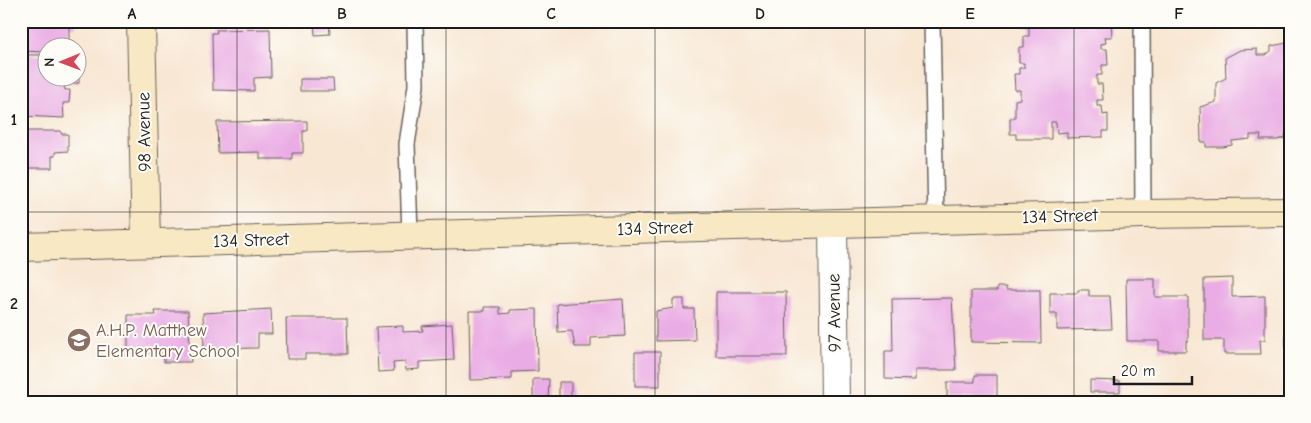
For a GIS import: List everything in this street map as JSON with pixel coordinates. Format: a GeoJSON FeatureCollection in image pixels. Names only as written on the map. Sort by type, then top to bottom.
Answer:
{"type":"FeatureCollection","features":[{"type":"Feature","properties":{"kind":"street","name":"98 Avenue"},"geometry":{"type":"LineString","coordinates":[[141,21],[146,243]]}},
{"type":"Feature","properties":{"kind":"street","name":"134 Street"},"geometry":{"type":"LineString","coordinates":[[21,247],[1143,214],[1290,212]]}},
{"type":"Feature","properties":{"kind":"street","name":"97 Avenue"},"geometry":{"type":"LineString","coordinates":[[833,224],[835,402]]}},
{"type":"Feature","properties":{"kind":"lane"},"geometry":{"type":"LineString","coordinates":[[410,235],[408,144],[416,86],[414,21]]}},
{"type":"Feature","properties":{"kind":"lane"},"geometry":{"type":"LineString","coordinates":[[932,21],[936,220]]}},
{"type":"Feature","properties":{"kind":"lane"},"geometry":{"type":"LineString","coordinates":[[1142,21],[1143,214]]}},
{"type":"Feature","properties":{"kind":"lane"},"geometry":{"type":"LineString","coordinates":[[1142,37],[1153,21]]}},
{"type":"Feature","properties":{"kind":"building"},"geometry":{"type":"Polygon","coordinates":[[[21,21],[76,21],[76,27],[69,27],[69,38],[38,38],[38,52],[21,51],[21,21]]]}},
{"type":"Feature","properties":{"kind":"building"},"geometry":{"type":"Polygon","coordinates":[[[314,21],[329,21],[330,34],[315,35],[314,21]]]}},
{"type":"Feature","properties":{"kind":"building"},"geometry":{"type":"Polygon","coordinates":[[[1023,21],[1111,21],[1112,37],[1105,37],[1106,43],[1101,44],[1101,49],[1107,49],[1108,65],[1102,65],[1102,75],[1097,75],[1097,84],[1102,84],[1103,100],[1097,100],[1097,106],[1102,106],[1103,115],[1108,114],[1108,131],[1103,131],[1103,137],[1067,138],[1067,132],[1057,133],[1056,122],[1051,122],[1051,139],[1016,139],[1016,134],[1010,134],[1010,118],[1015,118],[1015,100],[1020,99],[1020,90],[1015,90],[1014,74],[1019,74],[1019,68],[1024,68],[1024,63],[1019,63],[1019,47],[1024,47],[1024,36],[1029,36],[1029,27],[1023,27],[1023,21]]]}},
{"type":"Feature","properties":{"kind":"building"},"geometry":{"type":"Polygon","coordinates":[[[270,29],[271,77],[254,78],[254,91],[213,90],[212,33],[217,33],[216,30],[270,29]]]}},
{"type":"Feature","properties":{"kind":"building"},"geometry":{"type":"Polygon","coordinates":[[[1290,32],[1290,134],[1285,134],[1285,138],[1277,140],[1260,140],[1261,135],[1250,135],[1250,139],[1232,141],[1232,145],[1206,147],[1206,142],[1201,142],[1200,107],[1216,102],[1216,83],[1226,78],[1225,58],[1240,50],[1257,49],[1257,55],[1266,55],[1271,51],[1271,46],[1287,43],[1287,33],[1290,32]]]}},
{"type":"Feature","properties":{"kind":"building"},"geometry":{"type":"Polygon","coordinates":[[[21,55],[38,55],[38,88],[65,88],[65,90],[70,90],[69,103],[63,103],[64,118],[21,116],[21,55]]]}},
{"type":"Feature","properties":{"kind":"building"},"geometry":{"type":"Polygon","coordinates":[[[300,79],[333,79],[334,91],[300,91],[300,79]]]}},
{"type":"Feature","properties":{"kind":"building"},"geometry":{"type":"Polygon","coordinates":[[[307,121],[307,131],[303,131],[303,153],[292,153],[292,159],[260,159],[260,152],[218,153],[217,122],[307,121]]]}},
{"type":"Feature","properties":{"kind":"building"},"geometry":{"type":"Polygon","coordinates":[[[21,131],[61,131],[61,134],[68,134],[68,151],[55,152],[55,156],[52,156],[52,168],[28,168],[26,182],[21,182],[21,131]]]}},
{"type":"Feature","properties":{"kind":"building"},"geometry":{"type":"Polygon","coordinates":[[[1232,278],[1232,297],[1265,296],[1265,340],[1260,340],[1261,354],[1224,354],[1224,340],[1204,340],[1204,279],[1232,278]]]}},
{"type":"Feature","properties":{"kind":"building"},"geometry":{"type":"Polygon","coordinates":[[[1126,279],[1155,279],[1155,297],[1188,297],[1188,341],[1186,341],[1186,351],[1159,351],[1159,341],[1127,341],[1126,279]]]}},
{"type":"Feature","properties":{"kind":"building"},"geometry":{"type":"Polygon","coordinates":[[[997,287],[1006,287],[1006,290],[1040,290],[1041,343],[971,342],[971,291],[997,291],[997,287]]]}},
{"type":"Feature","properties":{"kind":"building"},"geometry":{"type":"Polygon","coordinates":[[[1078,290],[1089,290],[1089,296],[1110,296],[1112,329],[1057,330],[1057,314],[1050,314],[1050,293],[1078,293],[1078,290]]]}},
{"type":"Feature","properties":{"kind":"building"},"geometry":{"type":"Polygon","coordinates":[[[716,292],[786,292],[787,356],[716,356],[716,292]]]}},
{"type":"Feature","properties":{"kind":"building"},"geometry":{"type":"Polygon","coordinates":[[[952,298],[956,370],[915,370],[915,380],[885,379],[885,351],[893,351],[892,299],[952,298]]]}},
{"type":"Feature","properties":{"kind":"building"},"geometry":{"type":"Polygon","coordinates":[[[623,299],[625,336],[591,338],[591,347],[575,347],[572,331],[558,332],[557,304],[623,299]]]}},
{"type":"Feature","properties":{"kind":"building"},"geometry":{"type":"Polygon","coordinates":[[[673,299],[684,299],[684,309],[694,309],[695,340],[656,341],[656,311],[673,308],[673,299]]]}},
{"type":"Feature","properties":{"kind":"building"},"geometry":{"type":"Polygon","coordinates":[[[1285,302],[1290,302],[1290,364],[1286,364],[1285,302]]]}},
{"type":"Feature","properties":{"kind":"building"},"geometry":{"type":"Polygon","coordinates":[[[484,307],[500,307],[500,314],[510,313],[510,310],[537,309],[538,371],[512,372],[512,379],[470,380],[469,311],[485,311],[484,307]]]}},
{"type":"Feature","properties":{"kind":"building"},"geometry":{"type":"Polygon","coordinates":[[[271,309],[272,334],[258,334],[258,348],[204,349],[203,313],[271,309]]]}},
{"type":"Feature","properties":{"kind":"building"},"geometry":{"type":"Polygon","coordinates":[[[155,311],[188,311],[191,362],[164,362],[164,353],[128,353],[128,315],[156,315],[155,311]]]}},
{"type":"Feature","properties":{"kind":"building"},"geometry":{"type":"Polygon","coordinates":[[[286,318],[347,318],[348,354],[305,354],[305,359],[287,359],[286,318]]]}},
{"type":"Feature","properties":{"kind":"building"},"geometry":{"type":"Polygon","coordinates":[[[452,324],[454,360],[419,362],[419,369],[406,370],[405,362],[393,363],[394,371],[378,372],[376,327],[403,326],[403,332],[423,331],[422,326],[452,324]]]}},
{"type":"Feature","properties":{"kind":"building"},"geometry":{"type":"Polygon","coordinates":[[[635,352],[660,352],[660,386],[635,386],[635,352]]]}},
{"type":"Feature","properties":{"kind":"building"},"geometry":{"type":"Polygon","coordinates":[[[975,375],[997,375],[997,399],[947,398],[947,382],[975,382],[975,375]]]}},
{"type":"Feature","properties":{"kind":"building"},"geometry":{"type":"Polygon","coordinates":[[[533,379],[549,379],[548,402],[533,402],[533,379]]]}},
{"type":"Feature","properties":{"kind":"building"},"geometry":{"type":"Polygon","coordinates":[[[1090,380],[1120,381],[1120,392],[1090,392],[1090,380]]]}},
{"type":"Feature","properties":{"kind":"building"},"geometry":{"type":"Polygon","coordinates":[[[559,382],[571,382],[571,401],[559,401],[559,382]]]}},
{"type":"Feature","properties":{"kind":"place","name":"A.H.P. Matthew Elementary School"},"geometry":{"type":"Point","coordinates":[79,340]}}]}
